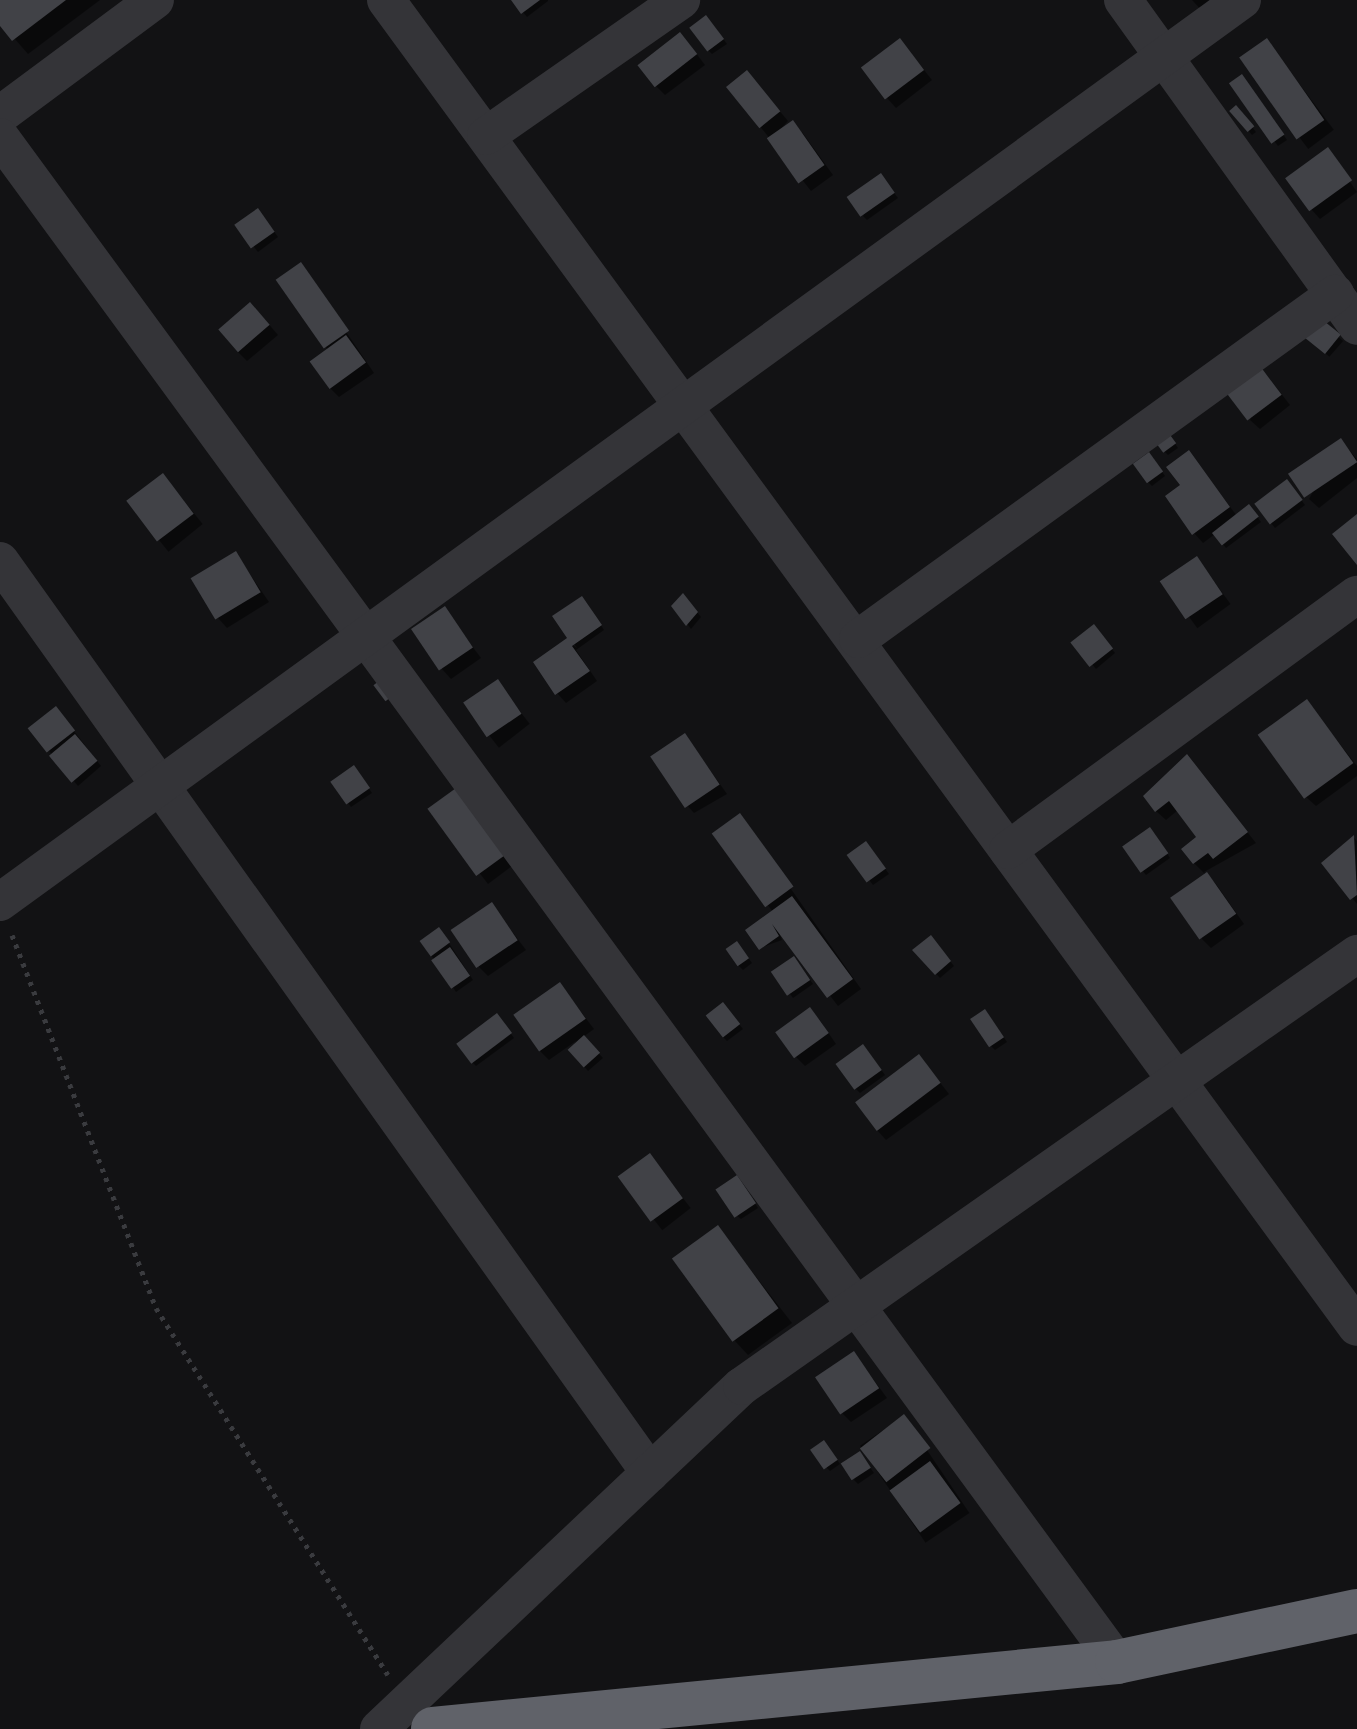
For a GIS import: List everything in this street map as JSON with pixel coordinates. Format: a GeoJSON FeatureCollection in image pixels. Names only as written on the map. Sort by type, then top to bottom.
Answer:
{"type":"FeatureCollection","features":[{"type":"Feature","properties":{"kind":"highway"},"geometry":{"type":"LineString","coordinates":[[406,1721],[603,1723],[1117,1662],[1357,1611]]}},
{"type":"Feature","properties":{"kind":"street"},"geometry":{"type":"LineString","coordinates":[[0,115],[155,0]]}},
{"type":"Feature","properties":{"kind":"street"},"geometry":{"type":"LineString","coordinates":[[386,0],[858,639],[1008,850],[1357,1327]]}},
{"type":"Feature","properties":{"kind":"street"},"geometry":{"type":"LineString","coordinates":[[486,136],[681,0]]}},
{"type":"Feature","properties":{"kind":"street"},"geometry":{"type":"LineString","coordinates":[[1123,0],[1357,326]]}},
{"type":"Feature","properties":{"kind":"street"},"geometry":{"type":"LineString","coordinates":[[3,910],[160,785],[1242,0]]}},
{"type":"Feature","properties":{"kind":"street"},"geometry":{"type":"LineString","coordinates":[[0,137],[1117,1662]]}},
{"type":"Feature","properties":{"kind":"street"},"geometry":{"type":"LineString","coordinates":[[858,639],[1335,294]]}},
{"type":"Feature","properties":{"kind":"street"},"geometry":{"type":"LineString","coordinates":[[0,561],[650,1473]]}},
{"type":"Feature","properties":{"kind":"street"},"geometry":{"type":"LineString","coordinates":[[1008,850],[1357,595]]}},
{"type":"Feature","properties":{"kind":"street"},"geometry":{"type":"LineString","coordinates":[[406,1721],[650,1473],[742,1386],[1179,1083],[1357,954]]}},
{"type":"Feature","properties":{"kind":"path"},"geometry":{"type":"LineString","coordinates":[[3,910],[156,1308],[406,1721]]}},
{"type":"Feature","properties":{"kind":"building"},"geometry":{"type":"Polygon","coordinates":[[[0,0],[66,0],[12,41],[0,26],[0,0]]]}},
{"type":"Feature","properties":{"kind":"building"},"geometry":{"type":"Polygon","coordinates":[[[511,0],[540,0],[521,14],[511,0]]]}},
{"type":"Feature","properties":{"kind":"building"},"geometry":{"type":"Polygon","coordinates":[[[706,15],[724,39],[707,52],[689,28],[706,15]]]}},
{"type":"Feature","properties":{"kind":"building"},"geometry":{"type":"Polygon","coordinates":[[[680,32],[697,54],[655,87],[637,65],[680,32]]]}},
{"type":"Feature","properties":{"kind":"building"},"geometry":{"type":"Polygon","coordinates":[[[900,38],[924,70],[885,99],[861,67],[900,38]]]}},
{"type":"Feature","properties":{"kind":"building"},"geometry":{"type":"Polygon","coordinates":[[[1267,38],[1324,120],[1297,139],[1239,58],[1267,38]]]}},
{"type":"Feature","properties":{"kind":"building"},"geometry":{"type":"Polygon","coordinates":[[[747,70],[780,111],[759,128],[726,87],[747,70]]]}},
{"type":"Feature","properties":{"kind":"building"},"geometry":{"type":"Polygon","coordinates":[[[1242,74],[1284,135],[1271,144],[1229,83],[1242,74]]]}},
{"type":"Feature","properties":{"kind":"building"},"geometry":{"type":"Polygon","coordinates":[[[1236,105],[1254,126],[1248,132],[1229,111],[1236,105]]]}},
{"type":"Feature","properties":{"kind":"building"},"geometry":{"type":"Polygon","coordinates":[[[793,120],[825,165],[798,183],[767,138],[793,120]]]}},
{"type":"Feature","properties":{"kind":"building"},"geometry":{"type":"Polygon","coordinates":[[[1328,147],[1352,180],[1309,211],[1285,178],[1328,147]]]}},
{"type":"Feature","properties":{"kind":"building"},"geometry":{"type":"Polygon","coordinates":[[[881,173],[895,193],[860,217],[847,197],[881,173]]]}},
{"type":"Feature","properties":{"kind":"building"},"geometry":{"type":"Polygon","coordinates":[[[258,208],[275,232],[251,248],[234,225],[258,208]]]}},
{"type":"Feature","properties":{"kind":"building"},"geometry":{"type":"Polygon","coordinates":[[[301,262],[349,331],[324,349],[276,280],[301,262]]]}},
{"type":"Feature","properties":{"kind":"building"},"geometry":{"type":"Polygon","coordinates":[[[250,302],[270,325],[238,352],[218,330],[250,302]]]}},
{"type":"Feature","properties":{"kind":"building"},"geometry":{"type":"Polygon","coordinates":[[[1319,317],[1341,335],[1325,354],[1303,336],[1319,317]]]}},
{"type":"Feature","properties":{"kind":"building"},"geometry":{"type":"Polygon","coordinates":[[[346,335],[366,363],[330,389],[310,361],[346,335]]]}},
{"type":"Feature","properties":{"kind":"building"},"geometry":{"type":"Polygon","coordinates":[[[1257,362],[1282,395],[1247,421],[1223,388],[1257,362]]]}},
{"type":"Feature","properties":{"kind":"building"},"geometry":{"type":"Polygon","coordinates":[[[1165,428],[1176,443],[1163,453],[1152,437],[1165,428]]]}},
{"type":"Feature","properties":{"kind":"building"},"geometry":{"type":"Polygon","coordinates":[[[1341,438],[1357,462],[1304,498],[1288,474],[1341,438]]]}},
{"type":"Feature","properties":{"kind":"building"},"geometry":{"type":"Polygon","coordinates":[[[1189,450],[1230,507],[1192,535],[1165,496],[1180,485],[1166,467],[1189,450]]]}},
{"type":"Feature","properties":{"kind":"building"},"geometry":{"type":"Polygon","coordinates":[[[1149,452],[1163,471],[1147,483],[1133,464],[1149,452]]]}},
{"type":"Feature","properties":{"kind":"building"},"geometry":{"type":"Polygon","coordinates":[[[163,473],[194,514],[157,541],[126,501],[163,473]]]}},
{"type":"Feature","properties":{"kind":"building"},"geometry":{"type":"Polygon","coordinates":[[[1287,479],[1303,500],[1270,524],[1254,504],[1287,479]]]}},
{"type":"Feature","properties":{"kind":"building"},"geometry":{"type":"Polygon","coordinates":[[[1249,504],[1259,517],[1222,546],[1212,533],[1249,504]]]}},
{"type":"Feature","properties":{"kind":"building"},"geometry":{"type":"Polygon","coordinates":[[[1357,514],[1357,565],[1332,534],[1357,514]]]}},
{"type":"Feature","properties":{"kind":"building"},"geometry":{"type":"Polygon","coordinates":[[[236,551],[261,592],[215,619],[191,578],[236,551]]]}},
{"type":"Feature","properties":{"kind":"building"},"geometry":{"type":"Polygon","coordinates":[[[1197,556],[1223,594],[1185,619],[1160,581],[1197,556]]]}},
{"type":"Feature","properties":{"kind":"building"},"geometry":{"type":"Polygon","coordinates":[[[683,593],[698,612],[686,626],[671,606],[683,593]]]}},
{"type":"Feature","properties":{"kind":"building"},"geometry":{"type":"Polygon","coordinates":[[[582,596],[602,625],[572,646],[590,671],[555,695],[533,662],[567,638],[552,616],[582,596]]]}},
{"type":"Feature","properties":{"kind":"building"},"geometry":{"type":"Polygon","coordinates":[[[445,606],[473,647],[439,670],[411,629],[445,606]]]}},
{"type":"Feature","properties":{"kind":"building"},"geometry":{"type":"Polygon","coordinates":[[[1094,624],[1113,648],[1089,667],[1070,642],[1094,624]]]}},
{"type":"Feature","properties":{"kind":"building"},"geometry":{"type":"Polygon","coordinates":[[[387,675],[399,691],[385,701],[373,685],[387,675]]]}},
{"type":"Feature","properties":{"kind":"building"},"geometry":{"type":"Polygon","coordinates":[[[498,679],[521,714],[487,737],[463,702],[498,679]]]}},
{"type":"Feature","properties":{"kind":"building"},"geometry":{"type":"Polygon","coordinates":[[[1307,699],[1353,763],[1304,799],[1258,735],[1307,699]]]}},
{"type":"Feature","properties":{"kind":"building"},"geometry":{"type":"Polygon","coordinates":[[[56,706],[75,730],[47,753],[28,728],[56,706]]]}},
{"type":"Feature","properties":{"kind":"building"},"geometry":{"type":"Polygon","coordinates":[[[685,733],[720,784],[685,808],[650,756],[685,733]]]}},
{"type":"Feature","properties":{"kind":"building"},"geometry":{"type":"Polygon","coordinates":[[[75,734],[97,761],[71,783],[49,756],[75,734]]]}},
{"type":"Feature","properties":{"kind":"building"},"geometry":{"type":"Polygon","coordinates":[[[1187,754],[1248,832],[1213,859],[1208,853],[1193,864],[1181,849],[1196,837],[1169,801],[1155,812],[1143,796],[1187,754]]]}},
{"type":"Feature","properties":{"kind":"building"},"geometry":{"type":"Polygon","coordinates":[[[354,765],[370,788],[346,805],[330,782],[354,765]]]}},
{"type":"Feature","properties":{"kind":"building"},"geometry":{"type":"Polygon","coordinates":[[[463,783],[512,850],[476,876],[427,809],[463,783]]]}},
{"type":"Feature","properties":{"kind":"building"},"geometry":{"type":"Polygon","coordinates":[[[740,813],[793,887],[765,907],[712,834],[740,813]]]}},
{"type":"Feature","properties":{"kind":"building"},"geometry":{"type":"Polygon","coordinates":[[[1150,827],[1168,853],[1141,873],[1122,847],[1150,827]]]}},
{"type":"Feature","properties":{"kind":"building"},"geometry":{"type":"Polygon","coordinates":[[[1354,835],[1357,895],[1350,900],[1321,863],[1354,835]]]}},
{"type":"Feature","properties":{"kind":"building"},"geometry":{"type":"Polygon","coordinates":[[[866,841],[886,869],[867,883],[847,855],[866,841]]]}},
{"type":"Feature","properties":{"kind":"building"},"geometry":{"type":"Polygon","coordinates":[[[1207,872],[1236,914],[1199,940],[1170,898],[1207,872]]]}},
{"type":"Feature","properties":{"kind":"building"},"geometry":{"type":"Polygon","coordinates":[[[792,896],[853,979],[827,998],[772,924],[779,936],[759,950],[745,930],[792,896]]]}},
{"type":"Feature","properties":{"kind":"building"},"geometry":{"type":"Polygon","coordinates":[[[492,902],[518,940],[476,968],[451,930],[492,902]]]}},
{"type":"Feature","properties":{"kind":"building"},"geometry":{"type":"Polygon","coordinates":[[[439,927],[450,942],[431,956],[420,941],[439,927]]]}},
{"type":"Feature","properties":{"kind":"building"},"geometry":{"type":"Polygon","coordinates":[[[931,935],[951,961],[935,975],[912,950],[931,935]]]}},
{"type":"Feature","properties":{"kind":"building"},"geometry":{"type":"Polygon","coordinates":[[[737,941],[749,958],[738,966],[726,949],[737,941]]]}},
{"type":"Feature","properties":{"kind":"building"},"geometry":{"type":"Polygon","coordinates":[[[450,947],[470,976],[451,989],[431,960],[450,947]]]}},
{"type":"Feature","properties":{"kind":"building"},"geometry":{"type":"Polygon","coordinates":[[[794,956],[810,980],[787,996],[771,972],[794,956]]]}},
{"type":"Feature","properties":{"kind":"building"},"geometry":{"type":"Polygon","coordinates":[[[560,982],[586,1019],[539,1052],[513,1015],[560,982]]]}},
{"type":"Feature","properties":{"kind":"building"},"geometry":{"type":"Polygon","coordinates":[[[723,1002],[740,1024],[723,1038],[706,1016],[723,1002]]]}},
{"type":"Feature","properties":{"kind":"building"},"geometry":{"type":"Polygon","coordinates":[[[810,1007],[829,1033],[794,1058],[775,1032],[810,1007]]]}},
{"type":"Feature","properties":{"kind":"building"},"geometry":{"type":"Polygon","coordinates":[[[985,1009],[1004,1037],[989,1047],[970,1019],[985,1009]]]}},
{"type":"Feature","properties":{"kind":"building"},"geometry":{"type":"Polygon","coordinates":[[[497,1013],[512,1033],[471,1064],[456,1044],[497,1013]]]}},
{"type":"Feature","properties":{"kind":"building"},"geometry":{"type":"Polygon","coordinates":[[[584,1035],[600,1053],[584,1068],[568,1050],[584,1035]]]}},
{"type":"Feature","properties":{"kind":"building"},"geometry":{"type":"Polygon","coordinates":[[[863,1044],[882,1070],[854,1090],[835,1064],[863,1044]]]}},
{"type":"Feature","properties":{"kind":"building"},"geometry":{"type":"Polygon","coordinates":[[[919,1054],[941,1083],[877,1131],[855,1102],[919,1054]]]}},
{"type":"Feature","properties":{"kind":"building"},"geometry":{"type":"Polygon","coordinates":[[[650,1153],[683,1198],[651,1222],[618,1177],[650,1153]]]}},
{"type":"Feature","properties":{"kind":"building"},"geometry":{"type":"Polygon","coordinates":[[[737,1175],[756,1203],[734,1218],[715,1190],[737,1175]]]}},
{"type":"Feature","properties":{"kind":"building"},"geometry":{"type":"Polygon","coordinates":[[[718,1225],[779,1308],[732,1342],[672,1259],[718,1225]]]}},
{"type":"Feature","properties":{"kind":"building"},"geometry":{"type":"Polygon","coordinates":[[[854,1351],[879,1388],[840,1415],[815,1377],[854,1351]]]}},
{"type":"Feature","properties":{"kind":"building"},"geometry":{"type":"Polygon","coordinates":[[[904,1414],[930,1448],[886,1482],[860,1448],[904,1414]]]}},
{"type":"Feature","properties":{"kind":"building"},"geometry":{"type":"Polygon","coordinates":[[[824,1440],[838,1460],[824,1469],[810,1450],[824,1440]]]}},
{"type":"Feature","properties":{"kind":"building"},"geometry":{"type":"Polygon","coordinates":[[[860,1451],[871,1468],[852,1480],[841,1464],[860,1451]]]}},
{"type":"Feature","properties":{"kind":"building"},"geometry":{"type":"Polygon","coordinates":[[[930,1461],[961,1503],[920,1532],[890,1490],[930,1461]]]}}]}
